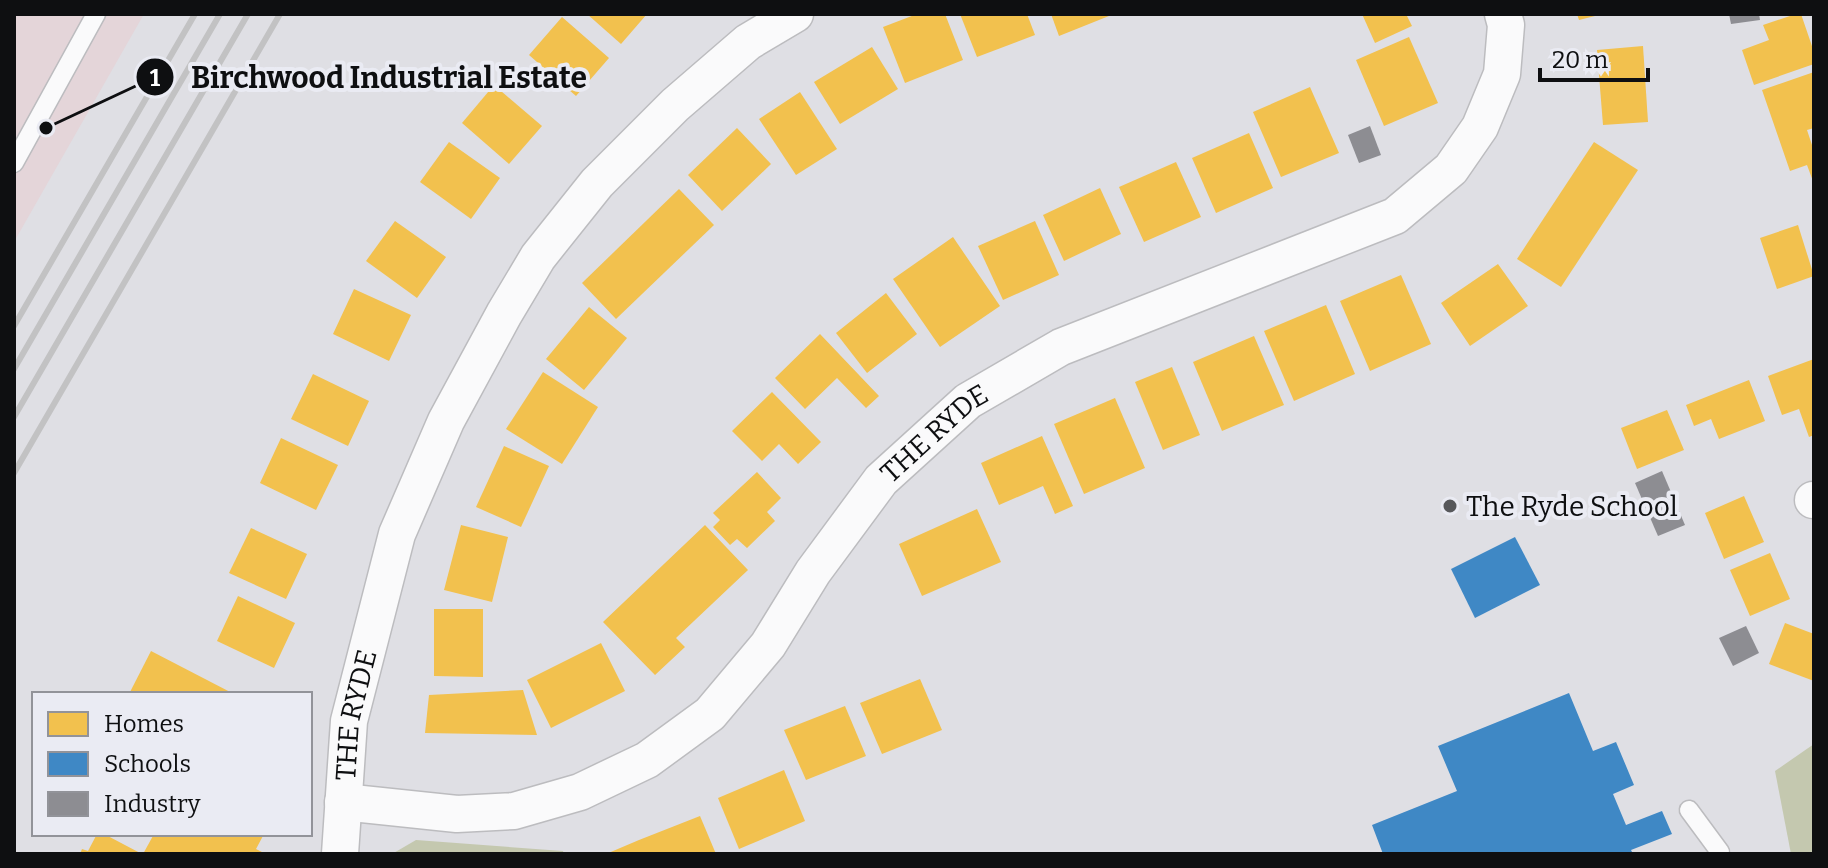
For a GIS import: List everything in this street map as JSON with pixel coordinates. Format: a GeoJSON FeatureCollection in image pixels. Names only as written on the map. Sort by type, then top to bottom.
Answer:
{"type":"FeatureCollection","features":[{"type":"Feature","properties":{"kind":"street","name":"THE RYDE"},"geometry":{"type":"LineString","coordinates":[[340,854],[349,721],[397,534],[446,421],[538,257],[597,183],[675,105],[748,42],[795,14]]}},
{"type":"Feature","properties":{"kind":"street","name":"THE RYDE"},"geometry":{"type":"LineString","coordinates":[[343,802],[457,814],[514,811],[580,792],[647,760],[710,714],[768,645],[813,572],[881,480],[968,401],[1061,347],[1395,216],[1451,169],[1480,127],[1502,74],[1506,25],[1503,14]]}},
{"type":"Feature","properties":{"kind":"lane"},"geometry":{"type":"LineString","coordinates":[[14,163],[96,14]]}},
{"type":"Feature","properties":{"kind":"lane"},"geometry":{"type":"LineString","coordinates":[[1689,810],[1721,853]]}},
{"type":"Feature","properties":{"kind":"shaded area"},"geometry":{"type":"Polygon","coordinates":[[[14,14],[144,14],[14,242],[14,14]]]}},
{"type":"Feature","properties":{"kind":"green space"},"geometry":{"type":"Polygon","coordinates":[[[1814,744],[1814,854],[1791,854],[1775,771],[1814,744]]]}},
{"type":"Feature","properties":{"kind":"green space"},"geometry":{"type":"Polygon","coordinates":[[[416,840],[563,851],[564,854],[392,854],[416,840]]]}},
{"type":"Feature","properties":{"kind":"building: Homes"},"geometry":{"type":"Polygon","coordinates":[[[587,14],[647,14],[621,44],[587,14]]]}},
{"type":"Feature","properties":{"kind":"building: Homes"},"geometry":{"type":"Polygon","coordinates":[[[917,14],[945,14],[963,60],[905,83],[883,27],[917,14]]]}},
{"type":"Feature","properties":{"kind":"building: Homes"},"geometry":{"type":"Polygon","coordinates":[[[960,14],[1027,14],[1035,35],[977,57],[960,14]]]}},
{"type":"Feature","properties":{"kind":"building: Homes"},"geometry":{"type":"Polygon","coordinates":[[[1051,14],[1114,14],[1059,36],[1051,14]]]}},
{"type":"Feature","properties":{"kind":"building: Homes"},"geometry":{"type":"Polygon","coordinates":[[[1362,14],[1406,14],[1412,26],[1375,43],[1362,14]]]}},
{"type":"Feature","properties":{"kind":"building: Homes"},"geometry":{"type":"Polygon","coordinates":[[[1577,14],[1598,14],[1599,15],[1579,20],[1577,14]]]}},
{"type":"Feature","properties":{"kind":"building: Homes"},"geometry":{"type":"Polygon","coordinates":[[[1801,14],[1814,52],[1814,64],[1754,85],[1742,50],[1769,40],[1763,25],[1801,14]]]}},
{"type":"Feature","properties":{"kind":"building: Homes"},"geometry":{"type":"Polygon","coordinates":[[[562,17],[609,58],[576,96],[529,55],[562,17]]]}},
{"type":"Feature","properties":{"kind":"building: Homes"},"geometry":{"type":"Polygon","coordinates":[[[1409,37],[1438,103],[1384,126],[1356,60],[1409,37]]]}},
{"type":"Feature","properties":{"kind":"building: Homes"},"geometry":{"type":"Polygon","coordinates":[[[1643,46],[1648,122],[1603,125],[1597,50],[1643,46]]]}},
{"type":"Feature","properties":{"kind":"building: Homes"},"geometry":{"type":"Polygon","coordinates":[[[872,47],[898,89],[840,124],[814,82],[872,47]]]}},
{"type":"Feature","properties":{"kind":"building: Homes"},"geometry":{"type":"Polygon","coordinates":[[[1814,72],[1814,128],[1807,130],[1814,151],[1814,184],[1807,165],[1790,171],[1762,90],[1814,72]]]}},
{"type":"Feature","properties":{"kind":"building: Homes"},"geometry":{"type":"Polygon","coordinates":[[[494,85],[542,126],[509,164],[462,123],[494,85]]]}},
{"type":"Feature","properties":{"kind":"building: Homes"},"geometry":{"type":"Polygon","coordinates":[[[1310,87],[1339,153],[1281,177],[1253,112],[1310,87]]]}},
{"type":"Feature","properties":{"kind":"building: Homes"},"geometry":{"type":"Polygon","coordinates":[[[800,92],[837,149],[796,175],[759,119],[800,92]]]}},
{"type":"Feature","properties":{"kind":"building: Homes"},"geometry":{"type":"Polygon","coordinates":[[[737,128],[771,164],[722,211],[688,175],[737,128]]]}},
{"type":"Feature","properties":{"kind":"building: Homes"},"geometry":{"type":"Polygon","coordinates":[[[1249,133],[1273,188],[1216,213],[1192,158],[1249,133]]]}},
{"type":"Feature","properties":{"kind":"building: Homes"},"geometry":{"type":"Polygon","coordinates":[[[449,142],[500,178],[471,219],[420,182],[449,142]]]}},
{"type":"Feature","properties":{"kind":"building: Homes"},"geometry":{"type":"Polygon","coordinates":[[[1594,142],[1638,170],[1561,287],[1517,259],[1594,142]]]}},
{"type":"Feature","properties":{"kind":"building: Homes"},"geometry":{"type":"Polygon","coordinates":[[[1176,162],[1201,217],[1144,242],[1119,187],[1176,162]]]}},
{"type":"Feature","properties":{"kind":"building: Homes"},"geometry":{"type":"Polygon","coordinates":[[[1100,188],[1121,234],[1064,261],[1043,215],[1100,188]]]}},
{"type":"Feature","properties":{"kind":"building: Homes"},"geometry":{"type":"Polygon","coordinates":[[[679,189],[714,225],[616,319],[582,283],[679,189]]]}},
{"type":"Feature","properties":{"kind":"building: Homes"},"geometry":{"type":"Polygon","coordinates":[[[395,221],[446,257],[417,298],[366,261],[395,221]]]}},
{"type":"Feature","properties":{"kind":"building: Homes"},"geometry":{"type":"Polygon","coordinates":[[[1035,221],[1059,275],[1003,300],[978,246],[1035,221]]]}},
{"type":"Feature","properties":{"kind":"building: Homes"},"geometry":{"type":"Polygon","coordinates":[[[1798,225],[1814,276],[1777,289],[1760,238],[1798,225]]]}},
{"type":"Feature","properties":{"kind":"building: Homes"},"geometry":{"type":"Polygon","coordinates":[[[953,237],[1000,306],[940,347],[893,279],[953,237]]]}},
{"type":"Feature","properties":{"kind":"building: Homes"},"geometry":{"type":"Polygon","coordinates":[[[1498,264],[1528,306],[1470,346],[1441,303],[1498,264]]]}},
{"type":"Feature","properties":{"kind":"building: Homes"},"geometry":{"type":"Polygon","coordinates":[[[1401,275],[1431,344],[1370,371],[1340,301],[1401,275]]]}},
{"type":"Feature","properties":{"kind":"building: Homes"},"geometry":{"type":"Polygon","coordinates":[[[354,289],[411,315],[389,361],[333,334],[354,289]]]}},
{"type":"Feature","properties":{"kind":"building: Homes"},"geometry":{"type":"Polygon","coordinates":[[[886,293],[917,334],[867,373],[836,333],[886,293]]]}},
{"type":"Feature","properties":{"kind":"building: Homes"},"geometry":{"type":"Polygon","coordinates":[[[1326,305],[1355,374],[1294,401],[1264,331],[1326,305]]]}},
{"type":"Feature","properties":{"kind":"building: Homes"},"geometry":{"type":"Polygon","coordinates":[[[589,307],[627,338],[584,390],[546,359],[589,307]]]}},
{"type":"Feature","properties":{"kind":"building: Homes"},"geometry":{"type":"Polygon","coordinates":[[[820,334],[879,396],[866,408],[837,378],[805,409],[775,378],[820,334]]]}},
{"type":"Feature","properties":{"kind":"building: Homes"},"geometry":{"type":"Polygon","coordinates":[[[1254,336],[1284,405],[1222,431],[1193,362],[1254,336]]]}},
{"type":"Feature","properties":{"kind":"building: Homes"},"geometry":{"type":"Polygon","coordinates":[[[1814,359],[1814,435],[1809,437],[1799,409],[1782,415],[1768,376],[1814,359]]]}},
{"type":"Feature","properties":{"kind":"building: Homes"},"geometry":{"type":"Polygon","coordinates":[[[1172,367],[1200,435],[1163,450],[1135,382],[1172,367]]]}},
{"type":"Feature","properties":{"kind":"building: Homes"},"geometry":{"type":"Polygon","coordinates":[[[543,372],[598,407],[562,464],[506,429],[543,372]]]}},
{"type":"Feature","properties":{"kind":"building: Homes"},"geometry":{"type":"Polygon","coordinates":[[[313,374],[369,401],[348,446],[291,419],[313,374]]]}},
{"type":"Feature","properties":{"kind":"building: Homes"},"geometry":{"type":"Polygon","coordinates":[[[1749,380],[1765,421],[1719,439],[1711,419],[1694,426],[1686,405],[1749,380]]]}},
{"type":"Feature","properties":{"kind":"building: Homes"},"geometry":{"type":"Polygon","coordinates":[[[772,392],[821,442],[798,464],[779,444],[762,461],[732,431],[772,392]]]}},
{"type":"Feature","properties":{"kind":"building: Homes"},"geometry":{"type":"Polygon","coordinates":[[[1115,398],[1145,468],[1084,494],[1054,424],[1115,398]]]}},
{"type":"Feature","properties":{"kind":"building: Homes"},"geometry":{"type":"Polygon","coordinates":[[[1667,410],[1684,450],[1637,469],[1621,428],[1667,410]]]}},
{"type":"Feature","properties":{"kind":"building: Homes"},"geometry":{"type":"Polygon","coordinates":[[[1042,436],[1073,506],[1055,514],[1043,486],[999,505],[981,463],[1042,436]]]}},
{"type":"Feature","properties":{"kind":"building: Homes"},"geometry":{"type":"Polygon","coordinates":[[[281,438],[338,465],[316,510],[260,483],[281,438]]]}},
{"type":"Feature","properties":{"kind":"building: Homes"},"geometry":{"type":"Polygon","coordinates":[[[504,446],[549,466],[521,527],[476,507],[504,446]]]}},
{"type":"Feature","properties":{"kind":"building: Homes"},"geometry":{"type":"Polygon","coordinates":[[[757,472],[781,498],[767,512],[775,521],[747,548],[737,539],[730,545],[713,527],[720,520],[713,513],[757,472]]]}},
{"type":"Feature","properties":{"kind":"building: Homes"},"geometry":{"type":"Polygon","coordinates":[[[1744,496],[1764,542],[1724,559],[1705,513],[1744,496]]]}},
{"type":"Feature","properties":{"kind":"building: Homes"},"geometry":{"type":"Polygon","coordinates":[[[977,509],[1001,562],[922,596],[899,544],[977,509]]]}},
{"type":"Feature","properties":{"kind":"building: Homes"},"geometry":{"type":"Polygon","coordinates":[[[461,525],[508,537],[492,602],[444,590],[461,525]]]}},
{"type":"Feature","properties":{"kind":"building: Homes"},"geometry":{"type":"Polygon","coordinates":[[[705,525],[748,570],[676,638],[685,647],[655,675],[603,622],[705,525]]]}},
{"type":"Feature","properties":{"kind":"building: Homes"},"geometry":{"type":"Polygon","coordinates":[[[251,528],[307,554],[286,599],[229,573],[251,528]]]}},
{"type":"Feature","properties":{"kind":"building: Homes"},"geometry":{"type":"Polygon","coordinates":[[[1770,553],[1790,599],[1750,616],[1730,570],[1770,553]]]}},
{"type":"Feature","properties":{"kind":"building: Homes"},"geometry":{"type":"Polygon","coordinates":[[[238,596],[295,623],[274,668],[217,641],[238,596]]]}},
{"type":"Feature","properties":{"kind":"building: Homes"},"geometry":{"type":"Polygon","coordinates":[[[434,609],[483,609],[483,677],[434,676],[434,609]]]}},
{"type":"Feature","properties":{"kind":"building: Homes"},"geometry":{"type":"Polygon","coordinates":[[[1785,623],[1814,634],[1814,681],[1769,664],[1785,623]]]}},
{"type":"Feature","properties":{"kind":"building: Homes"},"geometry":{"type":"Polygon","coordinates":[[[601,643],[625,691],[551,728],[527,680],[601,643]]]}},
{"type":"Feature","properties":{"kind":"building: Homes"},"geometry":{"type":"Polygon","coordinates":[[[151,651],[230,692],[130,692],[151,651]]]}},
{"type":"Feature","properties":{"kind":"building: Homes"},"geometry":{"type":"Polygon","coordinates":[[[920,679],[942,730],[882,754],[860,703],[920,679]]]}},
{"type":"Feature","properties":{"kind":"building: Homes"},"geometry":{"type":"Polygon","coordinates":[[[523,690],[537,735],[425,733],[429,695],[523,690]]]}},
{"type":"Feature","properties":{"kind":"building: Homes"},"geometry":{"type":"Polygon","coordinates":[[[845,706],[866,756],[806,780],[784,730],[845,706]]]}},
{"type":"Feature","properties":{"kind":"building: Homes"},"geometry":{"type":"Polygon","coordinates":[[[784,770],[805,821],[739,849],[718,798],[784,770]]]}},
{"type":"Feature","properties":{"kind":"building: Homes"},"geometry":{"type":"Polygon","coordinates":[[[700,816],[716,854],[606,854],[639,840],[700,816]]]}},
{"type":"Feature","properties":{"kind":"building: Homes"},"geometry":{"type":"Polygon","coordinates":[[[96,836],[108,836],[142,854],[80,854],[82,849],[88,851],[96,836]]]}},
{"type":"Feature","properties":{"kind":"building: Homes"},"geometry":{"type":"Polygon","coordinates":[[[153,836],[263,836],[256,849],[266,854],[143,854],[153,836]]]}},
{"type":"Feature","properties":{"kind":"building: Schools"},"geometry":{"type":"Polygon","coordinates":[[[1515,537],[1540,585],[1475,618],[1451,569],[1515,537]]]}},
{"type":"Feature","properties":{"kind":"building: Schools"},"geometry":{"type":"Polygon","coordinates":[[[1569,693],[1593,751],[1616,742],[1634,785],[1613,794],[1626,825],[1662,811],[1672,834],[1631,850],[1633,854],[1383,854],[1372,825],[1457,791],[1438,746],[1569,693]]]}},
{"type":"Feature","properties":{"kind":"building: Industry"},"geometry":{"type":"Polygon","coordinates":[[[1729,14],[1759,14],[1760,20],[1731,24],[1729,14]]]}},
{"type":"Feature","properties":{"kind":"building: Industry"},"geometry":{"type":"Polygon","coordinates":[[[1370,126],[1381,155],[1359,163],[1348,135],[1370,126]]]}},
{"type":"Feature","properties":{"kind":"building: Industry"},"geometry":{"type":"Polygon","coordinates":[[[1662,471],[1685,525],[1658,536],[1635,483],[1662,471]]]}},
{"type":"Feature","properties":{"kind":"building: Industry"},"geometry":{"type":"Polygon","coordinates":[[[1746,626],[1759,653],[1733,666],[1719,638],[1746,626]]]}},
{"type":"Feature","properties":{"kind":"railway"},"geometry":{"type":"LineString","coordinates":[[14,326],[195,14]]}},
{"type":"Feature","properties":{"kind":"railway"},"geometry":{"type":"LineString","coordinates":[[14,369],[220,14]]}},
{"type":"Feature","properties":{"kind":"railway"},"geometry":{"type":"LineString","coordinates":[[14,417],[248,14]]}},
{"type":"Feature","properties":{"kind":"railway"},"geometry":{"type":"LineString","coordinates":[[14,473],[280,14]]}},
{"type":"Feature","properties":{"kind":"place","name":"Birchwood Industrial Estate"},"geometry":{"type":"Point","coordinates":[46,128]}},
{"type":"Feature","properties":{"kind":"place","name":"The Ryde School"},"geometry":{"type":"Point","coordinates":[1450,506]}}]}
